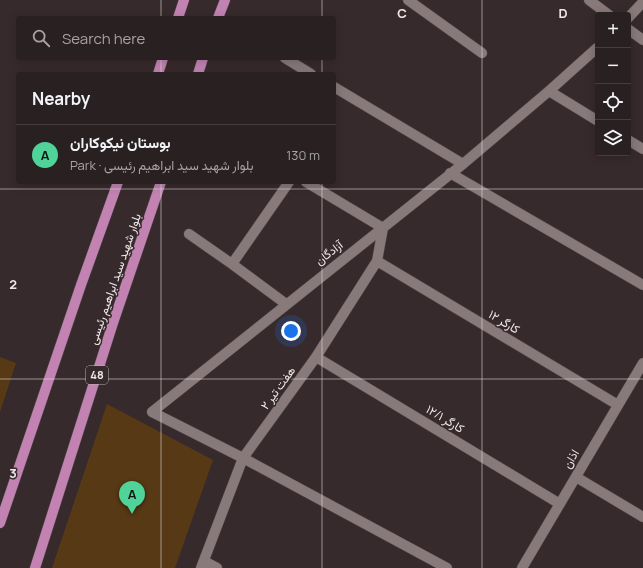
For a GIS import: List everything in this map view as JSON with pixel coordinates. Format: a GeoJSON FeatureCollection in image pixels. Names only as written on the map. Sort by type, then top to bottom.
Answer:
{"type":"FeatureCollection","features":[{"type":"Feature","properties":{"kind":"main road"},"geometry":{"type":"LineString","coordinates":[[179,16],[184,0]]}},
{"type":"Feature","properties":{"kind":"main road"},"geometry":{"type":"LineString","coordinates":[[219,16],[225,0]]}},
{"type":"Feature","properties":{"kind":"main road"},"geometry":{"type":"LineString","coordinates":[[159,72],[162,60]]}},
{"type":"Feature","properties":{"kind":"main road"},"geometry":{"type":"LineString","coordinates":[[199,72],[203,60]]}},
{"type":"Feature","properties":{"kind":"main road"},"geometry":{"type":"LineString","coordinates":[[0,523],[81,285],[117,184]]}},
{"type":"Feature","properties":{"kind":"main road","name":"بلوار شهید سید ابراهیم رئیسی"},"geometry":{"type":"LineString","coordinates":[[35,568],[113,323],[160,184]]}},
{"type":"Feature","properties":{"kind":"street"},"geometry":{"type":"LineString","coordinates":[[408,0],[482,53]]}},
{"type":"Feature","properties":{"kind":"street"},"geometry":{"type":"LineString","coordinates":[[589,0],[605,12]]}},
{"type":"Feature","properties":{"kind":"street"},"geometry":{"type":"LineString","coordinates":[[631,15],[643,2]]}},
{"type":"Feature","properties":{"kind":"street"},"geometry":{"type":"LineString","coordinates":[[631,31],[643,40]]}},
{"type":"Feature","properties":{"kind":"street","name":"آزادگان"},"geometry":{"type":"LineString","coordinates":[[243,458],[152,412],[463,164],[597,48]]}},
{"type":"Feature","properties":{"kind":"street"},"geometry":{"type":"LineString","coordinates":[[287,60],[308,72]]}},
{"type":"Feature","properties":{"kind":"street"},"geometry":{"type":"LineString","coordinates":[[336,88],[463,164]]}},
{"type":"Feature","properties":{"kind":"street"},"geometry":{"type":"LineString","coordinates":[[549,91],[596,120]]}},
{"type":"Feature","properties":{"kind":"street"},"geometry":{"type":"LineString","coordinates":[[631,142],[643,149]]}},
{"type":"Feature","properties":{"kind":"street"},"geometry":{"type":"LineString","coordinates":[[450,174],[643,285]]}},
{"type":"Feature","properties":{"kind":"street"},"geometry":{"type":"LineString","coordinates":[[232,264],[288,184]]}},
{"type":"Feature","properties":{"kind":"street"},"geometry":{"type":"LineString","coordinates":[[309,184],[383,228]]}},
{"type":"Feature","properties":{"kind":"street","name":"هفت تیر ۲"},"geometry":{"type":"LineString","coordinates":[[203,564],[243,458],[316,357],[377,261],[383,228]]}},
{"type":"Feature","properties":{"kind":"street"},"geometry":{"type":"LineString","coordinates":[[189,234],[286,304]]}},
{"type":"Feature","properties":{"kind":"street","name":"کارگر ۱۲"},"geometry":{"type":"LineString","coordinates":[[377,261],[618,405]]}},
{"type":"Feature","properties":{"kind":"street","name":"کارگر ۱۲/۱"},"geometry":{"type":"LineString","coordinates":[[316,357],[560,504]]}},
{"type":"Feature","properties":{"kind":"street","name":"اذان"},"geometry":{"type":"LineString","coordinates":[[522,568],[643,363]]}},
{"type":"Feature","properties":{"kind":"street"},"geometry":{"type":"LineString","coordinates":[[243,458],[447,568]]}},
{"type":"Feature","properties":{"kind":"street"},"geometry":{"type":"LineString","coordinates":[[576,477],[643,517]]}},
{"type":"Feature","properties":{"kind":"street"},"geometry":{"type":"LineString","coordinates":[[203,564],[217,568]]}},
{"type":"Feature","properties":{"kind":"shaded area"},"geometry":{"type":"Polygon","coordinates":[[[0,357],[16,363],[0,412],[0,357]]]}},
{"type":"Feature","properties":{"kind":"shaded area"},"geometry":{"type":"Polygon","coordinates":[[[107,404],[213,460],[175,568],[52,568],[107,404]]]}},
{"type":"Feature","properties":{"kind":"place","name":"بوستان نیکوکاران"},"geometry":{"type":"Point","coordinates":[132,514]}}]}
